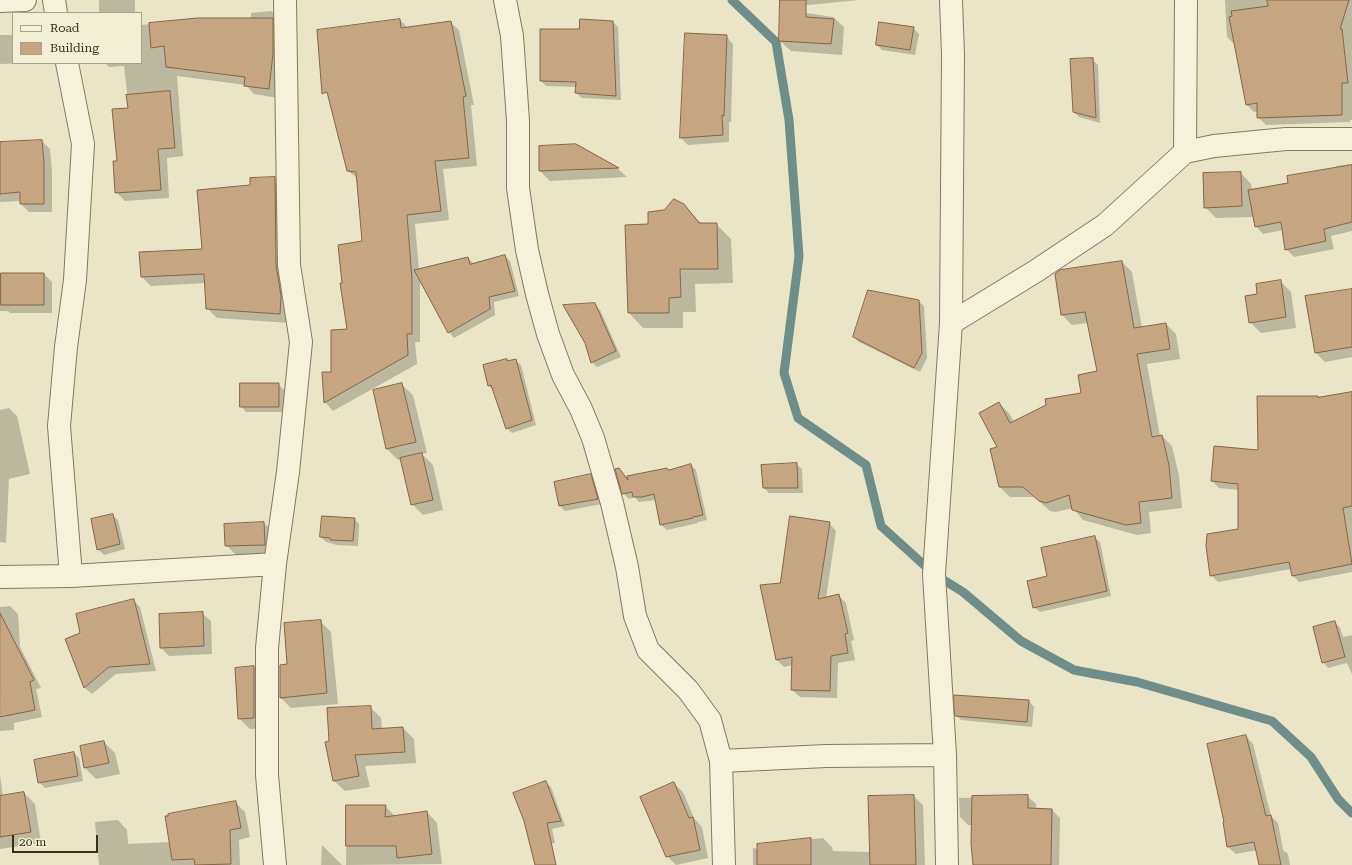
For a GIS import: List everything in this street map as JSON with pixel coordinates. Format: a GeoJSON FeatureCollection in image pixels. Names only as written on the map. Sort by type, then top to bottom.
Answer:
{"type":"FeatureCollection","features":[{"type":"Feature","properties":{"kind":"street"},"geometry":{"type":"LineString","coordinates":[[0,1],[25,0]]}},
{"type":"Feature","properties":{"kind":"street"},"geometry":{"type":"LineString","coordinates":[[54,0],[56,12]]}},
{"type":"Feature","properties":{"kind":"street"},"geometry":{"type":"LineString","coordinates":[[275,865],[268,775],[268,648],[275,564],[288,472],[301,342],[289,265],[285,0]]}},
{"type":"Feature","properties":{"kind":"street"},"geometry":{"type":"LineString","coordinates":[[505,0],[512,36],[518,121],[518,188],[527,250],[537,294],[548,334],[563,375],[593,438],[612,503],[627,567],[635,616],[648,650],[688,690],[710,720],[721,761],[724,865]]}},
{"type":"Feature","properties":{"kind":"street"},"geometry":{"type":"LineString","coordinates":[[947,865],[945,755],[934,574],[951,323],[953,55],[951,0]]}},
{"type":"Feature","properties":{"kind":"street"},"geometry":{"type":"LineString","coordinates":[[1185,152],[1186,0]]}},
{"type":"Feature","properties":{"kind":"street"},"geometry":{"type":"LineString","coordinates":[[66,64],[83,144],[75,280],[66,347],[59,426],[71,576]]}},
{"type":"Feature","properties":{"kind":"street"},"geometry":{"type":"LineString","coordinates":[[951,323],[1036,271],[1105,225],[1185,152],[1214,146],[1286,139],[1352,139]]}},
{"type":"Feature","properties":{"kind":"street"},"geometry":{"type":"LineString","coordinates":[[0,577],[71,576],[275,564]]}},
{"type":"Feature","properties":{"kind":"street"},"geometry":{"type":"LineString","coordinates":[[721,761],[826,756],[945,755]]}},
{"type":"Feature","properties":{"kind":"building"},"geometry":{"type":"Polygon","coordinates":[[[780,0],[806,0],[806,17],[834,19],[831,44],[779,41],[780,0]]]}},
{"type":"Feature","properties":{"kind":"building"},"geometry":{"type":"Polygon","coordinates":[[[1267,0],[1349,0],[1340,29],[1342,29],[1348,83],[1342,83],[1342,115],[1257,118],[1257,103],[1246,105],[1229,17],[1232,16],[1231,11],[1268,6],[1267,0]]]}},
{"type":"Feature","properties":{"kind":"building"},"geometry":{"type":"Polygon","coordinates":[[[198,18],[273,18],[273,54],[269,89],[244,86],[245,77],[166,67],[164,46],[151,48],[149,23],[198,18]]]}},
{"type":"Feature","properties":{"kind":"building"},"geometry":{"type":"Polygon","coordinates":[[[400,19],[401,28],[451,21],[466,96],[463,97],[469,158],[435,161],[441,211],[407,215],[412,279],[412,334],[407,334],[408,355],[324,403],[322,372],[331,372],[331,330],[347,329],[340,283],[342,283],[338,245],[362,241],[356,172],[347,171],[327,92],[322,94],[317,30],[400,19]]]}},
{"type":"Feature","properties":{"kind":"building"},"geometry":{"type":"Polygon","coordinates":[[[580,19],[613,21],[616,96],[575,93],[576,82],[540,81],[540,29],[579,29],[580,19]]]}},
{"type":"Feature","properties":{"kind":"building"},"geometry":{"type":"Polygon","coordinates":[[[879,22],[914,27],[910,50],[876,45],[879,22]]]}},
{"type":"Feature","properties":{"kind":"building"},"geometry":{"type":"Polygon","coordinates":[[[685,33],[727,35],[724,116],[722,115],[723,135],[680,138],[685,33]]]}},
{"type":"Feature","properties":{"kind":"building"},"geometry":{"type":"Polygon","coordinates":[[[1093,58],[1096,118],[1073,112],[1070,59],[1093,58]]]}},
{"type":"Feature","properties":{"kind":"building"},"geometry":{"type":"Polygon","coordinates":[[[170,91],[175,148],[158,149],[161,190],[115,193],[113,161],[117,161],[112,109],[128,108],[126,95],[170,91]]]}},
{"type":"Feature","properties":{"kind":"building"},"geometry":{"type":"Polygon","coordinates":[[[42,140],[44,163],[44,204],[20,204],[20,192],[0,194],[0,142],[42,140]]]}},
{"type":"Feature","properties":{"kind":"building"},"geometry":{"type":"Polygon","coordinates":[[[576,144],[619,168],[539,171],[539,146],[576,144]]]}},
{"type":"Feature","properties":{"kind":"building"},"geometry":{"type":"Polygon","coordinates":[[[1352,165],[1352,222],[1324,229],[1326,241],[1285,250],[1281,222],[1255,227],[1248,190],[1288,183],[1287,176],[1352,165]]]}},
{"type":"Feature","properties":{"kind":"building"},"geometry":{"type":"Polygon","coordinates":[[[1241,172],[1242,206],[1204,208],[1203,173],[1241,172]]]}},
{"type":"Feature","properties":{"kind":"building"},"geometry":{"type":"Polygon","coordinates":[[[275,177],[276,265],[281,296],[280,314],[206,309],[204,274],[141,277],[139,252],[202,249],[197,190],[250,185],[250,178],[275,177]]]}},
{"type":"Feature","properties":{"kind":"building"},"geometry":{"type":"Polygon","coordinates":[[[674,199],[684,204],[699,223],[717,223],[718,269],[680,269],[681,297],[669,298],[669,313],[628,313],[625,225],[648,224],[648,212],[664,210],[674,199]]]}},
{"type":"Feature","properties":{"kind":"building"},"geometry":{"type":"Polygon","coordinates":[[[505,255],[515,291],[489,297],[490,309],[448,333],[414,270],[468,257],[470,264],[505,255]]]}},
{"type":"Feature","properties":{"kind":"building"},"geometry":{"type":"Polygon","coordinates":[[[1122,261],[1134,328],[1166,323],[1170,349],[1137,354],[1152,437],[1162,435],[1169,465],[1172,498],[1139,502],[1141,523],[1126,525],[1072,510],[1069,495],[1046,503],[1039,501],[1023,487],[999,487],[990,449],[997,447],[979,413],[999,402],[1010,423],[1046,405],[1045,399],[1081,393],[1078,375],[1097,371],[1085,312],[1061,315],[1055,274],[1060,270],[1122,261]]]}},
{"type":"Feature","properties":{"kind":"building"},"geometry":{"type":"Polygon","coordinates":[[[1,273],[44,273],[44,305],[1,305],[1,273]]]}},
{"type":"Feature","properties":{"kind":"building"},"geometry":{"type":"Polygon","coordinates":[[[1281,280],[1286,317],[1249,323],[1245,296],[1257,294],[1256,284],[1281,280]]]}},
{"type":"Feature","properties":{"kind":"building"},"geometry":{"type":"Polygon","coordinates":[[[1352,289],[1352,347],[1315,353],[1305,296],[1352,289]]]}},
{"type":"Feature","properties":{"kind":"building"},"geometry":{"type":"Polygon","coordinates":[[[868,290],[919,300],[922,353],[914,368],[853,337],[868,290]]]}},
{"type":"Feature","properties":{"kind":"building"},"geometry":{"type":"Polygon","coordinates":[[[595,303],[616,351],[591,363],[585,343],[563,305],[595,303]]]}},
{"type":"Feature","properties":{"kind":"building"},"geometry":{"type":"Polygon","coordinates":[[[507,359],[507,361],[516,359],[532,420],[506,429],[491,385],[488,386],[483,365],[507,359]]]}},
{"type":"Feature","properties":{"kind":"building"},"geometry":{"type":"Polygon","coordinates":[[[240,383],[279,383],[279,407],[240,407],[240,383]]]}},
{"type":"Feature","properties":{"kind":"building"},"geometry":{"type":"Polygon","coordinates":[[[402,383],[416,442],[386,449],[373,390],[402,383]]]}},
{"type":"Feature","properties":{"kind":"building"},"geometry":{"type":"Polygon","coordinates":[[[1352,392],[1352,506],[1343,508],[1352,564],[1292,576],[1289,562],[1210,576],[1206,546],[1207,534],[1238,529],[1238,484],[1211,481],[1214,446],[1258,450],[1257,396],[1318,397],[1352,392]]]}},
{"type":"Feature","properties":{"kind":"building"},"geometry":{"type":"Polygon","coordinates":[[[422,453],[433,500],[411,505],[400,458],[422,453]]]}},
{"type":"Feature","properties":{"kind":"building"},"geometry":{"type":"Polygon","coordinates":[[[797,463],[798,488],[763,488],[761,465],[797,463]]]}},
{"type":"Feature","properties":{"kind":"building"},"geometry":{"type":"Polygon","coordinates":[[[691,464],[703,515],[660,525],[654,494],[642,497],[633,497],[632,492],[622,494],[615,469],[619,468],[628,480],[627,476],[667,468],[668,470],[691,464]]]}},
{"type":"Feature","properties":{"kind":"building"},"geometry":{"type":"Polygon","coordinates":[[[591,474],[598,499],[559,506],[554,482],[591,474]]]}},
{"type":"Feature","properties":{"kind":"building"},"geometry":{"type":"Polygon","coordinates":[[[113,514],[120,544],[97,550],[91,519],[113,514]]]}},
{"type":"Feature","properties":{"kind":"building"},"geometry":{"type":"Polygon","coordinates":[[[322,516],[355,518],[353,541],[331,540],[330,538],[320,537],[322,516]]]}},
{"type":"Feature","properties":{"kind":"building"},"geometry":{"type":"Polygon","coordinates":[[[790,516],[830,522],[818,599],[839,594],[848,633],[845,634],[848,653],[831,656],[830,691],[791,690],[792,657],[776,660],[760,585],[780,583],[790,516]]]}},
{"type":"Feature","properties":{"kind":"building"},"geometry":{"type":"Polygon","coordinates":[[[264,522],[265,545],[225,546],[224,524],[264,522]]]}},
{"type":"Feature","properties":{"kind":"building"},"geometry":{"type":"Polygon","coordinates":[[[1095,536],[1107,591],[1033,608],[1027,581],[1047,576],[1041,548],[1095,536]]]}},
{"type":"Feature","properties":{"kind":"building"},"geometry":{"type":"Polygon","coordinates":[[[134,599],[150,664],[109,667],[84,688],[65,639],[80,633],[76,614],[134,599]]]}},
{"type":"Feature","properties":{"kind":"building"},"geometry":{"type":"Polygon","coordinates":[[[203,612],[204,646],[160,648],[159,614],[203,612]]]}},
{"type":"Feature","properties":{"kind":"building"},"geometry":{"type":"Polygon","coordinates":[[[0,613],[34,680],[30,682],[35,710],[0,717],[0,613]]]}},
{"type":"Feature","properties":{"kind":"building"},"geometry":{"type":"Polygon","coordinates":[[[321,620],[327,693],[280,698],[280,665],[287,664],[284,623],[321,620]]]}},
{"type":"Feature","properties":{"kind":"building"},"geometry":{"type":"Polygon","coordinates":[[[1335,621],[1345,657],[1322,663],[1313,627],[1335,621]]]}},
{"type":"Feature","properties":{"kind":"building"},"geometry":{"type":"Polygon","coordinates":[[[254,666],[254,718],[238,719],[235,668],[254,666]]]}},
{"type":"Feature","properties":{"kind":"building"},"geometry":{"type":"Polygon","coordinates":[[[954,695],[1029,700],[1027,722],[955,716],[954,695]]]}},
{"type":"Feature","properties":{"kind":"building"},"geometry":{"type":"Polygon","coordinates":[[[371,706],[372,729],[403,727],[405,752],[355,755],[359,776],[333,781],[325,742],[329,741],[327,708],[371,706]]]}},
{"type":"Feature","properties":{"kind":"building"},"geometry":{"type":"Polygon","coordinates":[[[1246,735],[1266,816],[1271,815],[1281,865],[1259,865],[1254,842],[1227,847],[1224,822],[1207,744],[1246,735]]]}},
{"type":"Feature","properties":{"kind":"building"},"geometry":{"type":"Polygon","coordinates":[[[104,741],[109,763],[84,768],[80,746],[104,741]]]}},
{"type":"Feature","properties":{"kind":"building"},"geometry":{"type":"Polygon","coordinates":[[[74,752],[78,776],[38,783],[34,760],[74,752]]]}},
{"type":"Feature","properties":{"kind":"building"},"geometry":{"type":"Polygon","coordinates":[[[546,781],[561,821],[547,823],[556,865],[535,865],[524,821],[513,793],[546,781]]]}},
{"type":"Feature","properties":{"kind":"building"},"geometry":{"type":"Polygon","coordinates":[[[674,782],[689,818],[693,817],[700,850],[666,857],[640,797],[674,782]]]}},
{"type":"Feature","properties":{"kind":"building"},"geometry":{"type":"Polygon","coordinates":[[[24,792],[31,832],[0,837],[0,796],[24,792]]]}},
{"type":"Feature","properties":{"kind":"building"},"geometry":{"type":"Polygon","coordinates":[[[914,795],[916,865],[870,865],[868,796],[914,795]]]}},
{"type":"Feature","properties":{"kind":"building"},"geometry":{"type":"Polygon","coordinates":[[[1028,795],[1028,808],[1052,809],[1051,865],[973,865],[971,844],[972,796],[1028,795]]]}},
{"type":"Feature","properties":{"kind":"building"},"geometry":{"type":"Polygon","coordinates":[[[236,801],[241,828],[230,830],[231,864],[195,865],[194,859],[172,860],[165,816],[168,816],[168,814],[236,801]]]}},
{"type":"Feature","properties":{"kind":"building"},"geometry":{"type":"Polygon","coordinates":[[[346,805],[386,805],[385,817],[427,811],[432,854],[397,858],[396,846],[346,846],[346,805]]]}},
{"type":"Feature","properties":{"kind":"building"},"geometry":{"type":"Polygon","coordinates":[[[811,838],[811,865],[757,865],[757,844],[811,838]]]}},
{"type":"Feature","properties":{"kind":"waterway"},"geometry":{"type":"LineString","coordinates":[[732,0],[776,42],[789,120],[799,256],[784,373],[798,418],[866,465],[881,526],[934,574],[963,592],[1021,641],[1074,670],[1137,682],[1272,721],[1311,757],[1338,799],[1352,813]]}}]}
